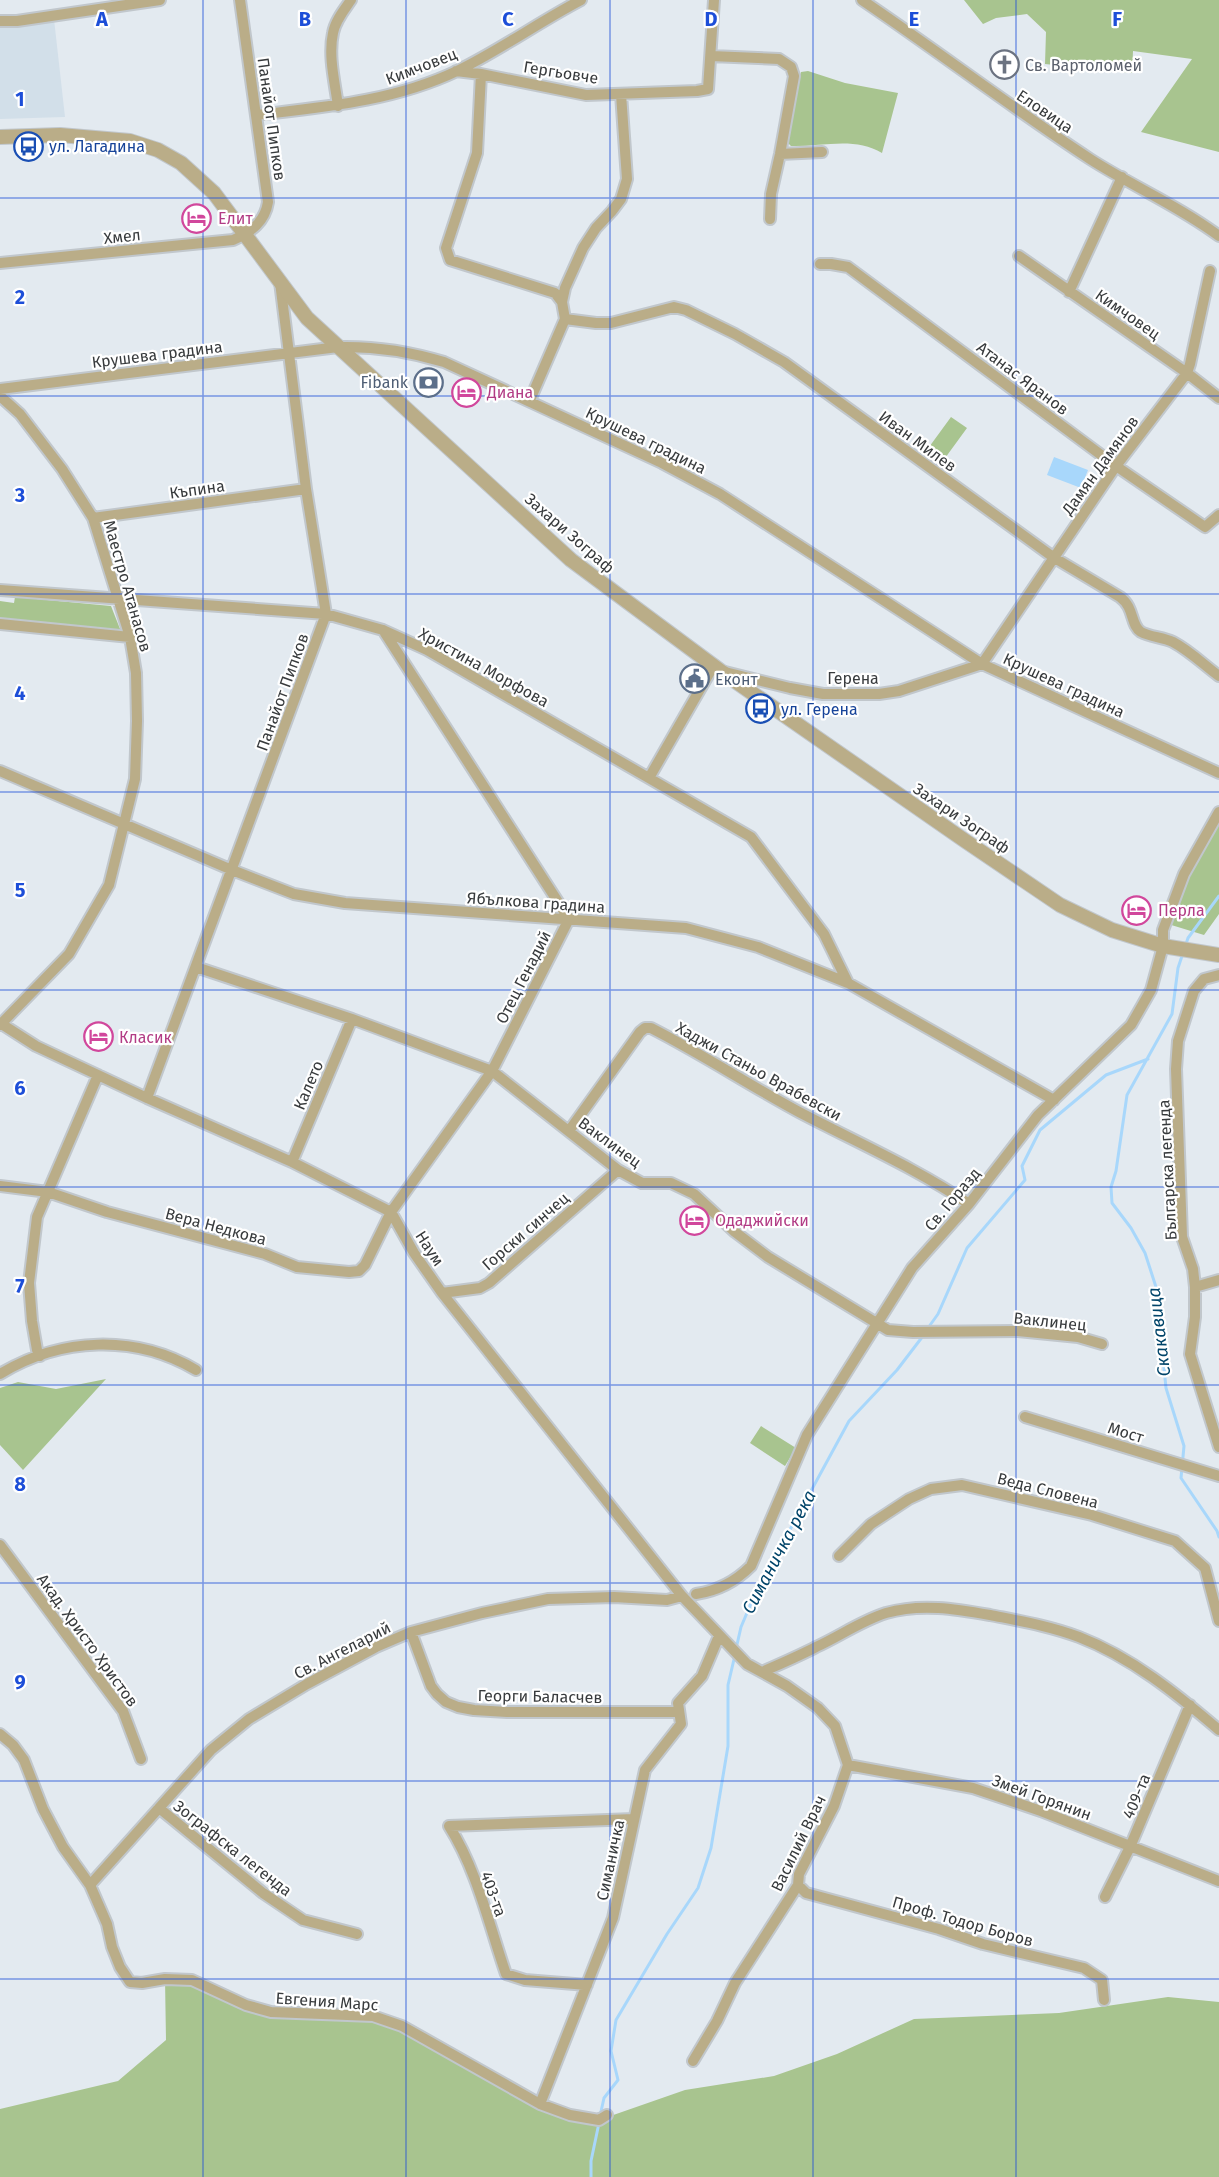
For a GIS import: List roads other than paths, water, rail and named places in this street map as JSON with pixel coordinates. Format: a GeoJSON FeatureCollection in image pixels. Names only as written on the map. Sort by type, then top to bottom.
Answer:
{"type":"FeatureCollection","features":[{"type":"Feature","properties":{"kind":"street"},"geometry":{"type":"LineString","coordinates":[[0,21],[17,21],[160,0]]}},
{"type":"Feature","properties":{"kind":"street","name":"Панайот Пипков"},"geometry":{"type":"LineString","coordinates":[[240,0],[268,202],[266,213],[261,221],[246,234]]}},
{"type":"Feature","properties":{"kind":"street"},"geometry":{"type":"LineString","coordinates":[[338,105],[332,49],[333,32],[351,0]]}},
{"type":"Feature","properties":{"kind":"street","name":"Кимчовец"},"geometry":{"type":"LineString","coordinates":[[257,115],[376,99],[456,71],[581,0]]}},
{"type":"Feature","properties":{"kind":"street"},"geometry":{"type":"LineString","coordinates":[[714,0],[711,56],[779,59],[791,67],[794,76],[771,194],[770,219]]}},
{"type":"Feature","properties":{"kind":"street","name":"Еловица"},"geometry":{"type":"LineString","coordinates":[[862,0],[876,4],[1004,101],[1090,159],[1219,236]]}},
{"type":"Feature","properties":{"kind":"street","name":"Гергьовче"},"geometry":{"type":"LineString","coordinates":[[456,71],[586,95],[697,91],[708,89],[711,56]]}},
{"type":"Feature","properties":{"kind":"street"},"geometry":{"type":"LineString","coordinates":[[482,74],[477,153],[446,248],[450,260],[555,293],[562,302]]}},
{"type":"Feature","properties":{"kind":"street"},"geometry":{"type":"LineString","coordinates":[[530,400],[565,319],[562,302],[565,288],[583,248],[596,228],[621,199],[627,179],[621,94]]}},
{"type":"Feature","properties":{"kind":"street","name":"Захари Зограф"},"geometry":{"type":"LineString","coordinates":[[0,137],[60,135],[130,141],[158,150],[181,163],[199,178],[246,234],[308,318],[571,561],[718,668],[1060,905],[1112,930],[1168,947],[1219,956]]}},
{"type":"Feature","properties":{"kind":"street"},"geometry":{"type":"LineString","coordinates":[[780,154],[822,152]]}},
{"type":"Feature","properties":{"kind":"street"},"geometry":{"type":"LineString","coordinates":[[1069,292],[1122,177]]}},
{"type":"Feature","properties":{"kind":"street","name":"Хмел"},"geometry":{"type":"LineString","coordinates":[[0,263],[233,240],[246,234]]}},
{"type":"Feature","properties":{"kind":"street","name":"Кимчовец"},"geometry":{"type":"LineString","coordinates":[[1019,256],[1187,373],[1219,398]]}},
{"type":"Feature","properties":{"kind":"street","name":"Атанас Яранов"},"geometry":{"type":"LineString","coordinates":[[820,264],[848,267],[1116,466],[1205,527],[1219,514]]}},
{"type":"Feature","properties":{"kind":"street","name":"Дамян Дамянов"},"geometry":{"type":"LineString","coordinates":[[982,664],[1116,466],[1187,373],[1210,271]]}},
{"type":"Feature","properties":{"kind":"street","name":"Панайот Пипков"},"geometry":{"type":"LineString","coordinates":[[147,1098],[326,614],[306,489],[280,279]]}},
{"type":"Feature","properties":{"kind":"street","name":"Иван Милев"},"geometry":{"type":"LineString","coordinates":[[565,319],[611,323],[674,307],[686,310],[725,329],[784,362],[1053,557],[1128,603],[1135,627],[1142,633],[1182,647],[1219,676]]}},
{"type":"Feature","properties":{"kind":"street","name":"Крушева градина"},"geometry":{"type":"LineString","coordinates":[[0,389],[338,347],[370,346],[413,352],[444,362],[530,400],[662,463],[720,494],[982,664],[1219,773]]}},
{"type":"Feature","properties":{"kind":"street","name":"Маестро Атанасов"},"geometry":{"type":"LineString","coordinates":[[0,396],[20,414],[62,469],[93,518],[130,637],[136,674],[137,721],[135,779],[126,824],[109,885],[69,954],[0,1024]]}},
{"type":"Feature","properties":{"kind":"street","name":"Къпина"},"geometry":{"type":"LineString","coordinates":[[93,518],[306,489]]}},
{"type":"Feature","properties":{"kind":"street","name":"Христина Морфова"},"geometry":{"type":"LineString","coordinates":[[0,590],[326,614],[383,630],[427,650],[751,837],[824,934],[848,983]]}},
{"type":"Feature","properties":{"kind":"street"},"geometry":{"type":"LineString","coordinates":[[0,624],[130,637]]}},
{"type":"Feature","properties":{"kind":"street","name":"Отец Генадий"},"geometry":{"type":"LineString","coordinates":[[383,630],[568,919],[492,1071],[391,1212]]}},
{"type":"Feature","properties":{"kind":"street","name":"Герена"},"geometry":{"type":"LineString","coordinates":[[718,668],[790,688],[823,693],[879,694],[899,691],[982,664]]}},
{"type":"Feature","properties":{"kind":"street"},"geometry":{"type":"LineString","coordinates":[[649,778],[718,668]]}},
{"type":"Feature","properties":{"kind":"street","name":"Ябълкова градина"},"geometry":{"type":"LineString","coordinates":[[0,771],[294,894],[345,903],[686,928],[758,947],[848,983],[1054,1100]]}},
{"type":"Feature","properties":{"kind":"street","name":"Св. Горазд"},"geometry":{"type":"LineString","coordinates":[[696,1594],[708,1592],[738,1578],[751,1566],[807,1435],[833,1390],[878,1324],[912,1268],[969,1204],[1038,1115],[1131,1025],[1150,990],[1168,947],[1163,930],[1184,874],[1219,812]]}},
{"type":"Feature","properties":{"kind":"street","name":"Ваклинец"},"geometry":{"type":"LineString","coordinates":[[196,967],[492,1071],[618,1170],[642,1183],[671,1183],[694,1194],[735,1233],[768,1257],[888,1330],[913,1332],[1018,1331],[1078,1336],[1102,1344]]}},
{"type":"Feature","properties":{"kind":"street","name":"Българска легенда"},"geometry":{"type":"LineString","coordinates":[[1219,975],[1204,979],[1194,992],[1178,1041],[1176,1069],[1182,1237],[1193,1269],[1195,1287],[1195,1317],[1190,1354],[1219,1447]]}},
{"type":"Feature","properties":{"kind":"street","name":"Калето"},"geometry":{"type":"LineString","coordinates":[[292,1162],[352,1020]]}},
{"type":"Feature","properties":{"kind":"street"},"geometry":{"type":"LineString","coordinates":[[0,1024],[36,1046],[292,1162],[391,1212]]}},
{"type":"Feature","properties":{"kind":"street","name":"Хаджи Станьо Врабевски"},"geometry":{"type":"LineString","coordinates":[[569,1131],[640,1032],[645,1028],[651,1028],[751,1086],[937,1183],[969,1204]]}},
{"type":"Feature","properties":{"kind":"street"},"geometry":{"type":"LineString","coordinates":[[40,1356],[32,1321],[29,1283],[37,1217],[98,1075]]}},
{"type":"Feature","properties":{"kind":"street","name":"Горски синчец"},"geometry":{"type":"LineString","coordinates":[[442,1293],[480,1288],[489,1283],[618,1170]]}},
{"type":"Feature","properties":{"kind":"street","name":"Вера Недкова"},"geometry":{"type":"LineString","coordinates":[[0,1186],[48,1192],[107,1212],[266,1254],[297,1266],[349,1272],[359,1271],[365,1265],[391,1212]]}},
{"type":"Feature","properties":{"kind":"street","name":"Наум"},"geometry":{"type":"LineString","coordinates":[[391,1212],[414,1253],[442,1293],[655,1564],[747,1664],[762,1672]]}},
{"type":"Feature","properties":{"kind":"street"},"geometry":{"type":"LineString","coordinates":[[1195,1287],[1219,1280]]}},
{"type":"Feature","properties":{"kind":"street"},"geometry":{"type":"LineString","coordinates":[[0,1374],[69,1346],[108,1343],[156,1351],[182,1361],[196,1370]]}},
{"type":"Feature","properties":{"kind":"street","name":"Мост"},"geometry":{"type":"LineString","coordinates":[[1025,1417],[1219,1476]]}},
{"type":"Feature","properties":{"kind":"street","name":"Веда Словена"},"geometry":{"type":"LineString","coordinates":[[838,1556],[871,1524],[909,1499],[931,1489],[962,1485],[1092,1515],[1175,1541],[1205,1568],[1219,1622]]}},
{"type":"Feature","properties":{"kind":"street","name":"Акад. Христо Христов"},"geometry":{"type":"LineString","coordinates":[[0,1545],[123,1711],[141,1759]]}},
{"type":"Feature","properties":{"kind":"street","name":"Св. Ангеларий"},"geometry":{"type":"LineString","coordinates":[[90,1885],[211,1750],[249,1719],[307,1684],[376,1647],[411,1632],[482,1613],[548,1599],[614,1597],[667,1600],[682,1596]]}},
{"type":"Feature","properties":{"kind":"street"},"geometry":{"type":"LineString","coordinates":[[762,1672],[818,1647],[853,1626],[886,1613],[914,1608],[951,1608],[1045,1626],[1079,1637],[1114,1653],[1190,1705],[1219,1730]]}},
{"type":"Feature","properties":{"kind":"street","name":"Георги Баласчев"},"geometry":{"type":"LineString","coordinates":[[411,1632],[431,1686],[441,1698],[458,1707],[507,1712],[678,1712]]}},
{"type":"Feature","properties":{"kind":"street","name":"Симаничка"},"geometry":{"type":"LineString","coordinates":[[540,2104],[613,1918],[645,1770],[681,1724],[678,1703],[702,1676],[720,1636]]}},
{"type":"Feature","properties":{"kind":"street"},"geometry":{"type":"LineString","coordinates":[[762,1672],[818,1708],[835,1726],[848,1765]]}},
{"type":"Feature","properties":{"kind":"street","name":"409-та"},"geometry":{"type":"LineString","coordinates":[[1105,1897],[1131,1847],[1190,1705]]}},
{"type":"Feature","properties":{"kind":"street","name":"Евгения Марс"},"geometry":{"type":"LineString","coordinates":[[0,1734],[20,1752],[43,1809],[63,1847],[90,1885],[107,1924],[120,1967],[130,1982],[142,1983],[165,1979],[192,1980],[246,2005],[271,2012],[373,2016],[402,2026],[540,2104],[570,2115],[603,2117]]}},
{"type":"Feature","properties":{"kind":"street","name":"Змей Горянин"},"geometry":{"type":"LineString","coordinates":[[848,1765],[973,1788],[1041,1811],[1219,1881]]}},
{"type":"Feature","properties":{"kind":"street","name":"Василий Врач"},"geometry":{"type":"LineString","coordinates":[[693,2061],[717,2021],[735,1983],[798,1885],[799,1874],[834,1806],[848,1765]]}},
{"type":"Feature","properties":{"kind":"street","name":"Зографска легенда"},"geometry":{"type":"LineString","coordinates":[[159,1808],[263,1893],[303,1920],[357,1934]]}},
{"type":"Feature","properties":{"kind":"street","name":"403-та"},"geometry":{"type":"LineString","coordinates":[[587,1985],[525,1980],[506,1974],[474,1881],[460,1845],[449,1826],[634,1820]]}},
{"type":"Feature","properties":{"kind":"street","name":"Проф. Тодор Боров"},"geometry":{"type":"LineString","coordinates":[[798,1885],[806,1893],[939,1929],[983,1944],[1084,1968],[1102,1980],[1104,2000]]}},
{"type":"Feature","properties":{"kind":"water"},"geometry":{"type":"Polygon","coordinates":[[[1054,457],[1088,470],[1081,488],[1047,475],[1054,457]]]}},
{"type":"Feature","properties":{"kind":"waterway"},"geometry":{"type":"LineString","coordinates":[[1185,947],[1188,938],[1219,896]]}},
{"type":"Feature","properties":{"kind":"waterway","name":"Скакавица"},"geometry":{"type":"LineString","coordinates":[[1183,953],[1178,968],[1172,1014],[1127,1095],[1116,1171],[1111,1187],[1112,1203],[1131,1228],[1145,1253],[1156,1287],[1166,1388],[1184,1446],[1181,1478],[1219,1537]]}},
{"type":"Feature","properties":{"kind":"waterway","name":"Симаничка река"},"geometry":{"type":"LineString","coordinates":[[928,1328],[938,1314],[967,1248],[1025,1180],[1022,1166],[1040,1130],[1106,1075],[1148,1059]]}},
{"type":"Feature","properties":{"kind":"waterway","name":"Симаничка река"},"geometry":{"type":"LineString","coordinates":[[736,1649],[741,1627],[755,1594],[849,1421],[897,1370],[923,1336]]}},
{"type":"Feature","properties":{"kind":"waterway","name":"Симаничка река"},"geometry":{"type":"LineString","coordinates":[[600,2116],[604,2098],[618,2080],[611,2051],[616,2020],[667,1934],[698,1888],[711,1848],[728,1746],[728,1685],[735,1655]]}},
{"type":"Feature","properties":{"kind":"waterway","name":"Симаничка река"},"geometry":{"type":"LineString","coordinates":[[591,2177],[591,2161],[599,2123]]}},
{"type":"Feature","properties":{"kind":"place","name":"Св. Вартоломей"},"geometry":{"type":"Point","coordinates":[1004,65]}},
{"type":"Feature","properties":{"kind":"place","name":"ул. Лагадина"},"geometry":{"type":"Point","coordinates":[28,146]}},
{"type":"Feature","properties":{"kind":"place","name":"Елит"},"geometry":{"type":"Point","coordinates":[197,218]}},
{"type":"Feature","properties":{"kind":"place","name":"Fibank"},"geometry":{"type":"Point","coordinates":[429,382]}},
{"type":"Feature","properties":{"kind":"place","name":"Диана"},"geometry":{"type":"Point","coordinates":[466,392]}},
{"type":"Feature","properties":{"kind":"place","name":"Еконт"},"geometry":{"type":"Point","coordinates":[694,679]}},
{"type":"Feature","properties":{"kind":"place","name":"ул. Герена"},"geometry":{"type":"Point","coordinates":[760,709]}},
{"type":"Feature","properties":{"kind":"place","name":"Перла"},"geometry":{"type":"Point","coordinates":[1137,910]}},
{"type":"Feature","properties":{"kind":"place","name":"Класик"},"geometry":{"type":"Point","coordinates":[98,1037]}},
{"type":"Feature","properties":{"kind":"place","name":"Одаджийски"},"geometry":{"type":"Point","coordinates":[694,1220]}}]}
